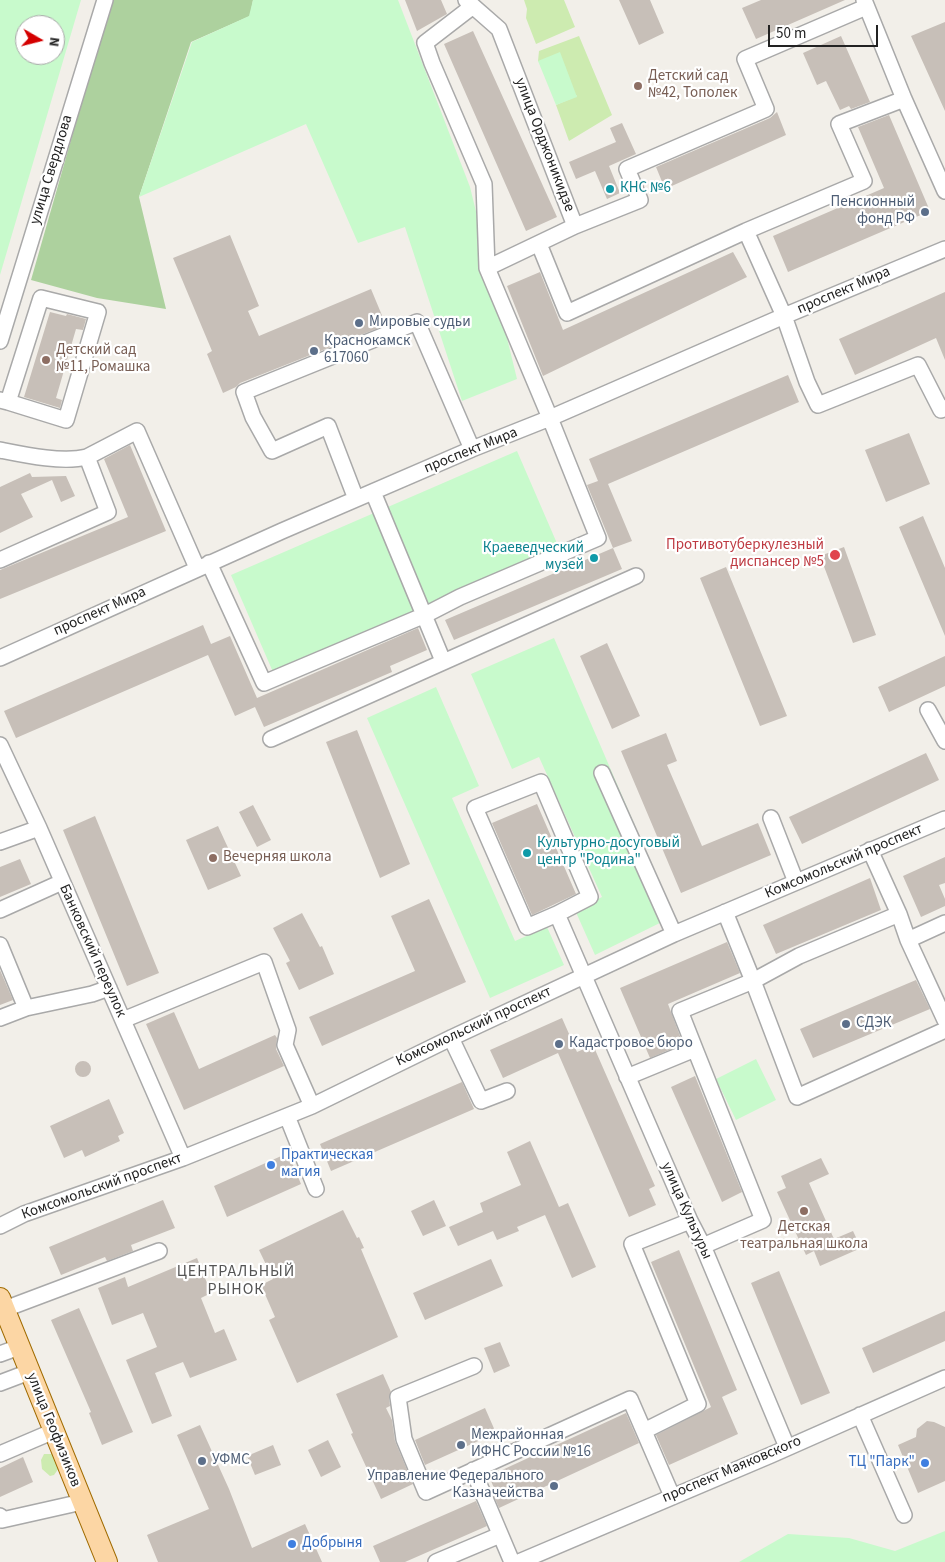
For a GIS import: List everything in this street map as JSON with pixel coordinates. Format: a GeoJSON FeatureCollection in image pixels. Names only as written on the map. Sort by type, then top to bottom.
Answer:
{"type":"FeatureCollection","features":[{"type":"Feature","properties":{"kind":"main road","name":"улица Геофизиков"},"geometry":{"type":"LineString","coordinates":[[2,1304],[107,1562]]}},
{"type":"Feature","properties":{"kind":"street","name":"улица Свердлова"},"geometry":{"type":"LineString","coordinates":[[0,341],[105,0]]}},
{"type":"Feature","properties":{"kind":"street","name":"улица Орджоникидзе"},"geometry":{"type":"LineString","coordinates":[[469,3],[499,29],[575,226],[487,268]]}},
{"type":"Feature","properties":{"kind":"street"},"geometry":{"type":"LineString","coordinates":[[0,450],[33,457],[79,459],[87,457],[137,431],[203,566],[264,682],[425,615],[460,597],[598,538],[487,268],[484,184],[425,43],[469,3]]}},
{"type":"Feature","properties":{"kind":"street"},"geometry":{"type":"LineString","coordinates":[[575,226],[640,200],[627,169],[766,108],[745,59],[865,4],[904,99],[945,191]]}},
{"type":"Feature","properties":{"kind":"street"},"geometry":{"type":"LineString","coordinates":[[539,244],[568,313],[746,231],[864,181],[839,124],[904,99]]}},
{"type":"Feature","properties":{"kind":"street"},"geometry":{"type":"LineString","coordinates":[[746,231],[784,316],[806,382],[818,405],[918,365],[941,410],[945,408]]}},
{"type":"Feature","properties":{"kind":"street","name":"проспект Мира"},"geometry":{"type":"LineString","coordinates":[[0,658],[356,499],[945,249]]}},
{"type":"Feature","properties":{"kind":"street"},"geometry":{"type":"LineString","coordinates":[[41,298],[98,312],[66,420],[4,401],[41,298]]}},
{"type":"Feature","properties":{"kind":"street"},"geometry":{"type":"LineString","coordinates":[[356,499],[328,426],[272,451],[253,417],[244,392],[417,322],[472,450]]}},
{"type":"Feature","properties":{"kind":"street"},"geometry":{"type":"LineString","coordinates":[[0,560],[108,512],[87,457]]}},
{"type":"Feature","properties":{"kind":"street"},"geometry":{"type":"LineString","coordinates":[[373,492],[443,662]]}},
{"type":"Feature","properties":{"kind":"street"},"geometry":{"type":"LineString","coordinates":[[272,739],[636,576]]}},
{"type":"Feature","properties":{"kind":"street"},"geometry":{"type":"LineString","coordinates":[[928,710],[944,735]]}},
{"type":"Feature","properties":{"kind":"street","name":"Банковский переулок"},"geometry":{"type":"LineString","coordinates":[[0,744],[39,828],[183,1158]]}},
{"type":"Feature","properties":{"kind":"street"},"geometry":{"type":"LineString","coordinates":[[602,773],[674,934]]}},
{"type":"Feature","properties":{"kind":"street"},"geometry":{"type":"LineString","coordinates":[[541,782],[590,897],[557,914],[527,927],[475,808],[541,782]]}},
{"type":"Feature","properties":{"kind":"street"},"geometry":{"type":"LineString","coordinates":[[771,818],[796,882]]}},
{"type":"Feature","properties":{"kind":"street","name":"Комсомольский проспект"},"geometry":{"type":"LineString","coordinates":[[0,1226],[24,1214],[183,1158],[312,1106],[450,1038],[674,934],[945,819]]}},
{"type":"Feature","properties":{"kind":"street"},"geometry":{"type":"LineString","coordinates":[[0,842],[39,828]]}},
{"type":"Feature","properties":{"kind":"street"},"geometry":{"type":"LineString","coordinates":[[870,850],[899,914],[908,940],[945,1020]]}},
{"type":"Feature","properties":{"kind":"street"},"geometry":{"type":"LineString","coordinates":[[0,910],[62,882]]}},
{"type":"Feature","properties":{"kind":"street"},"geometry":{"type":"LineString","coordinates":[[725,912],[797,1097],[945,1030]]}},
{"type":"Feature","properties":{"kind":"street","name":"улица Культуры"},"geometry":{"type":"LineString","coordinates":[[557,914],[627,1077],[703,1246],[787,1448]]}},
{"type":"Feature","properties":{"kind":"street"},"geometry":{"type":"LineString","coordinates":[[703,1246],[763,1220],[680,1011],[753,981],[799,956],[899,914]]}},
{"type":"Feature","properties":{"kind":"street"},"geometry":{"type":"LineString","coordinates":[[908,940],[945,923]]}},
{"type":"Feature","properties":{"kind":"street"},"geometry":{"type":"LineString","coordinates":[[0,945],[26,1008]]}},
{"type":"Feature","properties":{"kind":"street"},"geometry":{"type":"LineString","coordinates":[[123,1020],[264,962],[288,1030],[285,1045],[312,1106]]}},
{"type":"Feature","properties":{"kind":"street"},"geometry":{"type":"LineString","coordinates":[[0,1018],[26,1008],[92,994],[109,988]]}},
{"type":"Feature","properties":{"kind":"street"},"geometry":{"type":"LineString","coordinates":[[450,1038],[481,1101],[507,1091]]}},
{"type":"Feature","properties":{"kind":"street"},"geometry":{"type":"LineString","coordinates":[[627,1077],[696,1049]]}},
{"type":"Feature","properties":{"kind":"street"},"geometry":{"type":"LineString","coordinates":[[287,1116],[316,1188]]}},
{"type":"Feature","properties":{"kind":"street"},"geometry":{"type":"LineString","coordinates":[[644,1431],[698,1404],[632,1244],[690,1220]]}},
{"type":"Feature","properties":{"kind":"street"},"geometry":{"type":"LineString","coordinates":[[2,1304],[158,1251]]}},
{"type":"Feature","properties":{"kind":"street"},"geometry":{"type":"LineString","coordinates":[[0,1354],[19,1347]]}},
{"type":"Feature","properties":{"kind":"street"},"geometry":{"type":"LineString","coordinates":[[474,1366],[398,1397],[404,1439],[426,1492],[630,1399],[672,1496]]}},
{"type":"Feature","properties":{"kind":"street"},"geometry":{"type":"LineString","coordinates":[[0,1383],[29,1372]]}},
{"type":"Feature","properties":{"kind":"street","name":"проспект Маяковского"},"geometry":{"type":"LineString","coordinates":[[518,1562],[787,1448],[945,1378]]}},
{"type":"Feature","properties":{"kind":"street"},"geometry":{"type":"LineString","coordinates":[[860,1415],[904,1515]]}},
{"type":"Feature","properties":{"kind":"street"},"geometry":{"type":"LineString","coordinates":[[0,1454],[54,1431]]}},
{"type":"Feature","properties":{"kind":"street"},"geometry":{"type":"LineString","coordinates":[[473,1470],[512,1562]]}},
{"type":"Feature","properties":{"kind":"street"},"geometry":{"type":"LineString","coordinates":[[0,1516],[2,1520],[82,1502]]}},
{"type":"Feature","properties":{"kind":"street"},"geometry":{"type":"LineString","coordinates":[[436,1562],[500,1535]]}},
{"type":"Feature","properties":{"kind":"green space"},"geometry":{"type":"Polygon","coordinates":[[[0,0],[81,0],[65,54],[65,15],[15,15],[15,65],[62,65],[0,275],[0,0]]]}},
{"type":"Feature","properties":{"kind":"green space"},"geometry":{"type":"Polygon","coordinates":[[[111,0],[253,0],[250,16],[191,42],[139,197],[166,309],[97,298],[31,280],[111,0]]]}},
{"type":"Feature","properties":{"kind":"green space"},"geometry":{"type":"Polygon","coordinates":[[[253,0],[398,0],[470,187],[517,379],[462,401],[405,227],[358,243],[306,124],[139,197],[192,42],[249,16],[253,0]]]}},
{"type":"Feature","properties":{"kind":"green space"},"geometry":{"type":"Polygon","coordinates":[[[524,0],[564,0],[575,27],[536,44],[526,18],[527,9],[524,0]]]}},
{"type":"Feature","properties":{"kind":"green space"},"geometry":{"type":"Polygon","coordinates":[[[579,36],[612,115],[569,141],[556,105],[577,96],[538,61],[539,51],[579,36]]]}},
{"type":"Feature","properties":{"kind":"green space"},"geometry":{"type":"Polygon","coordinates":[[[560,52],[577,97],[556,105],[538,61],[560,52]]]}},
{"type":"Feature","properties":{"kind":"green space"},"geometry":{"type":"Polygon","coordinates":[[[517,451],[559,548],[273,672],[231,575],[517,451]]]}},
{"type":"Feature","properties":{"kind":"green space"},"geometry":{"type":"Polygon","coordinates":[[[554,638],[674,916],[595,955],[575,910],[602,897],[539,757],[512,769],[471,674],[554,638]]]}},
{"type":"Feature","properties":{"kind":"green space"},"geometry":{"type":"Polygon","coordinates":[[[436,687],[479,786],[452,798],[515,941],[547,927],[564,965],[490,998],[367,718],[436,687]]]}},
{"type":"Feature","properties":{"kind":"green space"},"geometry":{"type":"Polygon","coordinates":[[[756,1059],[776,1100],[736,1120],[716,1079],[756,1059]]]}},
{"type":"Feature","properties":{"kind":"green space"},"geometry":{"type":"Polygon","coordinates":[[[44,1454],[52,1454],[56,1458],[59,1468],[54,1475],[50,1476],[42,1469],[41,1460],[44,1454]]]}},
{"type":"Feature","properties":{"kind":"green space"},"geometry":{"type":"Polygon","coordinates":[[[945,1531],[945,1562],[739,1562],[788,1534],[849,1538],[895,1551],[945,1531]]]}},
{"type":"Feature","properties":{"kind":"building"},"geometry":{"type":"Polygon","coordinates":[[[405,0],[441,0],[447,14],[417,31],[405,0]]]}},
{"type":"Feature","properties":{"kind":"building"},"geometry":{"type":"Polygon","coordinates":[[[619,0],[650,0],[664,33],[639,45],[619,0]]]}},
{"type":"Feature","properties":{"kind":"building"},"geometry":{"type":"Polygon","coordinates":[[[761,0],[845,0],[756,39],[742,8],[761,0]]]}},
{"type":"Feature","properties":{"kind":"building"},"geometry":{"type":"Polygon","coordinates":[[[945,22],[945,111],[911,36],[945,22]]]}},
{"type":"Feature","properties":{"kind":"building"},"geometry":{"type":"Polygon","coordinates":[[[473,31],[557,217],[526,231],[444,44],[473,31]]]}},
{"type":"Feature","properties":{"kind":"building"},"geometry":{"type":"Polygon","coordinates":[[[841,36],[870,102],[851,109],[849,106],[840,110],[826,81],[817,85],[803,53],[841,36]]]}},
{"type":"Feature","properties":{"kind":"building"},"geometry":{"type":"Polygon","coordinates":[[[777,112],[786,135],[665,189],[656,167],[770,118],[777,112]]]}},
{"type":"Feature","properties":{"kind":"building"},"geometry":{"type":"Polygon","coordinates":[[[889,115],[930,211],[788,272],[773,236],[884,188],[858,127],[889,115]]]}},
{"type":"Feature","properties":{"kind":"building"},"geometry":{"type":"Polygon","coordinates":[[[622,123],[636,154],[609,166],[620,193],[607,199],[595,171],[576,179],[569,162],[616,142],[610,128],[622,123]]]}},
{"type":"Feature","properties":{"kind":"building"},"geometry":{"type":"Polygon","coordinates":[[[230,235],[259,306],[248,311],[259,336],[371,289],[386,325],[240,383],[223,393],[207,354],[212,351],[173,258],[230,235]]]}},
{"type":"Feature","properties":{"kind":"building"},"geometry":{"type":"Polygon","coordinates":[[[733,252],[747,277],[543,376],[507,286],[540,272],[563,330],[733,252]]]}},
{"type":"Feature","properties":{"kind":"building"},"geometry":{"type":"Polygon","coordinates":[[[945,292],[945,360],[936,338],[855,375],[839,339],[945,292]]]}},
{"type":"Feature","properties":{"kind":"building"},"geometry":{"type":"Polygon","coordinates":[[[50,312],[86,319],[83,330],[76,329],[56,398],[62,400],[60,408],[24,397],[50,312]]]}},
{"type":"Feature","properties":{"kind":"building"},"geometry":{"type":"Polygon","coordinates":[[[788,375],[799,402],[608,484],[632,541],[613,548],[587,485],[598,481],[589,459],[788,375]]]}},
{"type":"Feature","properties":{"kind":"building"},"geometry":{"type":"Polygon","coordinates":[[[909,433],[930,484],[886,502],[865,450],[909,433]]]}},
{"type":"Feature","properties":{"kind":"building"},"geometry":{"type":"Polygon","coordinates":[[[130,445],[166,531],[0,599],[0,570],[128,517],[104,459],[130,445]]]}},
{"type":"Feature","properties":{"kind":"building"},"geometry":{"type":"Polygon","coordinates":[[[30,473],[32,477],[66,476],[75,496],[61,502],[52,480],[21,494],[33,517],[0,533],[0,487],[30,473]]]}},
{"type":"Feature","properties":{"kind":"building"},"geometry":{"type":"Polygon","coordinates":[[[923,516],[945,568],[945,636],[899,527],[923,516]]]}},
{"type":"Feature","properties":{"kind":"building"},"geometry":{"type":"Polygon","coordinates":[[[844,547],[876,635],[853,643],[820,556],[844,547]]]}},
{"type":"Feature","properties":{"kind":"building"},"geometry":{"type":"Polygon","coordinates":[[[613,548],[622,569],[454,640],[445,620],[613,548]]]}},
{"type":"Feature","properties":{"kind":"building"},"geometry":{"type":"Polygon","coordinates":[[[726,567],[787,716],[760,726],[700,578],[726,567]]]}},
{"type":"Feature","properties":{"kind":"building"},"geometry":{"type":"Polygon","coordinates":[[[203,625],[211,644],[230,636],[257,698],[418,628],[427,650],[390,666],[392,672],[264,727],[255,707],[235,716],[208,655],[16,738],[4,711],[203,625]]]}},
{"type":"Feature","properties":{"kind":"building"},"geometry":{"type":"Polygon","coordinates":[[[607,643],[640,716],[612,729],[580,656],[607,643]]]}},
{"type":"Feature","properties":{"kind":"building"},"geometry":{"type":"Polygon","coordinates":[[[945,656],[945,686],[889,712],[878,687],[945,656]]]}},
{"type":"Feature","properties":{"kind":"building"},"geometry":{"type":"Polygon","coordinates":[[[357,730],[410,864],[380,878],[326,742],[357,730]]]}},
{"type":"Feature","properties":{"kind":"building"},"geometry":{"type":"Polygon","coordinates":[[[666,733],[677,761],[667,765],[702,846],[758,823],[771,855],[681,893],[621,751],[666,733]]]}},
{"type":"Feature","properties":{"kind":"building"},"geometry":{"type":"Polygon","coordinates":[[[926,753],[939,780],[802,844],[789,817],[926,753]]]}},
{"type":"Feature","properties":{"kind":"building","name":"Культурно-досуговый центр \"Родина\""},"geometry":{"type":"Polygon","coordinates":[[[537,804],[576,894],[532,915],[492,823],[537,804]]]}},
{"type":"Feature","properties":{"kind":"building"},"geometry":{"type":"Polygon","coordinates":[[[253,805],[271,840],[257,847],[239,812],[253,805]]]}},
{"type":"Feature","properties":{"kind":"building"},"geometry":{"type":"Polygon","coordinates":[[[95,816],[159,973],[127,986],[63,830],[95,816]]]}},
{"type":"Feature","properties":{"kind":"building"},"geometry":{"type":"Polygon","coordinates":[[[218,826],[241,876],[208,890],[186,840],[218,826]]]}},
{"type":"Feature","properties":{"kind":"building"},"geometry":{"type":"Polygon","coordinates":[[[945,857],[945,883],[939,885],[945,899],[945,906],[921,917],[903,876],[945,857]]]}},
{"type":"Feature","properties":{"kind":"building"},"geometry":{"type":"Polygon","coordinates":[[[20,859],[31,884],[0,897],[0,867],[20,859]]]}},
{"type":"Feature","properties":{"kind":"building"},"geometry":{"type":"Polygon","coordinates":[[[870,878],[881,910],[776,954],[763,925],[870,878]]]}},
{"type":"Feature","properties":{"kind":"building"},"geometry":{"type":"Polygon","coordinates":[[[429,899],[466,982],[322,1046],[309,1017],[415,971],[391,916],[429,899]]]}},
{"type":"Feature","properties":{"kind":"building"},"geometry":{"type":"Polygon","coordinates":[[[302,913],[320,947],[322,946],[334,974],[299,990],[286,963],[290,961],[273,928],[302,913]]]}},
{"type":"Feature","properties":{"kind":"building"},"geometry":{"type":"Polygon","coordinates":[[[727,942],[740,973],[668,1004],[683,1044],[650,1058],[620,988],[727,942]]]}},
{"type":"Feature","properties":{"kind":"building"},"geometry":{"type":"Polygon","coordinates":[[[0,970],[13,1000],[0,1005],[0,970]]]}},
{"type":"Feature","properties":{"kind":"building"},"geometry":{"type":"Polygon","coordinates":[[[916,980],[930,1009],[813,1058],[800,1029],[916,980]]]}},
{"type":"Feature","properties":{"kind":"building"},"geometry":{"type":"Polygon","coordinates":[[[174,1012],[199,1069],[275,1035],[277,1038],[276,1049],[284,1066],[184,1110],[146,1024],[174,1012]]]}},
{"type":"Feature","properties":{"kind":"building"},"geometry":{"type":"Polygon","coordinates":[[[562,1018],[577,1052],[593,1045],[655,1186],[649,1189],[656,1205],[629,1217],[558,1053],[503,1078],[490,1050],[562,1018]]]}},
{"type":"Feature","properties":{"kind":"building"},"geometry":{"type":"Polygon","coordinates":[[[80,1061],[86,1061],[91,1066],[89,1075],[80,1077],[75,1072],[75,1066],[80,1061]]]}},
{"type":"Feature","properties":{"kind":"building"},"geometry":{"type":"Polygon","coordinates":[[[695,1076],[742,1192],[722,1202],[671,1087],[695,1076]]]}},
{"type":"Feature","properties":{"kind":"building"},"geometry":{"type":"Polygon","coordinates":[[[462,1082],[474,1109],[331,1171],[320,1144],[462,1082]]]}},
{"type":"Feature","properties":{"kind":"building"},"geometry":{"type":"Polygon","coordinates":[[[109,1099],[124,1133],[118,1136],[120,1141],[85,1157],[82,1150],[64,1158],[50,1126],[109,1099]]]}},
{"type":"Feature","properties":{"kind":"building"},"geometry":{"type":"Polygon","coordinates":[[[530,1141],[559,1207],[568,1203],[596,1267],[572,1278],[545,1215],[517,1227],[519,1231],[497,1240],[493,1231],[458,1246],[449,1227],[483,1212],[480,1203],[521,1185],[507,1152],[530,1141]]]}},
{"type":"Feature","properties":{"kind":"building"},"geometry":{"type":"Polygon","coordinates":[[[288,1153],[301,1184],[227,1217],[214,1186],[288,1153]]]}},
{"type":"Feature","properties":{"kind":"building","name":"Детская театральная школа"},"geometry":{"type":"Polygon","coordinates":[[[821,1158],[829,1174],[809,1183],[834,1239],[853,1231],[861,1248],[820,1266],[814,1251],[806,1255],[777,1192],[786,1188],[781,1176],[821,1158]]]}},
{"type":"Feature","properties":{"kind":"building"},"geometry":{"type":"Polygon","coordinates":[[[163,1200],[175,1228],[131,1245],[133,1251],[107,1261],[105,1257],[61,1275],[49,1247],[163,1200]]]}},
{"type":"Feature","properties":{"kind":"building"},"geometry":{"type":"Polygon","coordinates":[[[434,1200],[446,1226],[423,1236],[411,1211],[434,1200]]]}},
{"type":"Feature","properties":{"kind":"building"},"geometry":{"type":"Polygon","coordinates":[[[343,1210],[364,1248],[361,1249],[398,1337],[297,1383],[269,1320],[275,1317],[261,1285],[273,1279],[259,1250],[343,1210]]]}},
{"type":"Feature","properties":{"kind":"building"},"geometry":{"type":"Polygon","coordinates":[[[679,1250],[737,1390],[722,1397],[738,1434],[669,1465],[656,1435],[711,1407],[651,1262],[679,1250]]]}},
{"type":"Feature","properties":{"kind":"building"},"geometry":{"type":"Polygon","coordinates":[[[197,1258],[211,1293],[201,1298],[215,1333],[224,1329],[237,1360],[190,1378],[183,1362],[155,1373],[172,1416],[152,1424],[126,1360],[157,1347],[143,1313],[112,1325],[98,1288],[125,1277],[128,1287],[197,1258]]]}},
{"type":"Feature","properties":{"kind":"building"},"geometry":{"type":"Polygon","coordinates":[[[491,1259],[503,1286],[425,1320],[413,1293],[491,1259]]]}},
{"type":"Feature","properties":{"kind":"building"},"geometry":{"type":"Polygon","coordinates":[[[779,1271],[830,1393],[801,1405],[751,1283],[779,1271]]]}},
{"type":"Feature","properties":{"kind":"building"},"geometry":{"type":"Polygon","coordinates":[[[79,1308],[133,1432],[102,1445],[89,1413],[91,1412],[51,1320],[79,1308]]]}},
{"type":"Feature","properties":{"kind":"building"},"geometry":{"type":"Polygon","coordinates":[[[945,1311],[945,1341],[873,1373],[862,1348],[945,1311]]]}},
{"type":"Feature","properties":{"kind":"building"},"geometry":{"type":"Polygon","coordinates":[[[500,1342],[510,1366],[494,1373],[484,1348],[500,1342]]]}},
{"type":"Feature","properties":{"kind":"building"},"geometry":{"type":"Polygon","coordinates":[[[383,1374],[391,1392],[389,1398],[390,1406],[386,1408],[392,1420],[395,1441],[413,1484],[381,1499],[351,1434],[353,1433],[336,1394],[383,1374]]]}},
{"type":"Feature","properties":{"kind":"building"},"geometry":{"type":"Polygon","coordinates":[[[485,1408],[496,1433],[425,1465],[415,1440],[485,1408]]]}},
{"type":"Feature","properties":{"kind":"building"},"geometry":{"type":"Polygon","coordinates":[[[626,1413],[639,1443],[499,1508],[493,1494],[496,1493],[489,1476],[626,1413]]]}},
{"type":"Feature","properties":{"kind":"building","name":"ТЦ \"Парк\""},"geometry":{"type":"Polygon","coordinates":[[[927,1421],[945,1427],[945,1481],[918,1493],[898,1445],[916,1437],[917,1429],[927,1421]]]}},
{"type":"Feature","properties":{"kind":"building"},"geometry":{"type":"Polygon","coordinates":[[[200,1425],[229,1489],[252,1548],[305,1524],[322,1562],[158,1562],[147,1535],[209,1509],[177,1435],[200,1425]]]}},
{"type":"Feature","properties":{"kind":"building"},"geometry":{"type":"Polygon","coordinates":[[[328,1440],[341,1467],[321,1477],[308,1450],[328,1440]]]}},
{"type":"Feature","properties":{"kind":"building"},"geometry":{"type":"Polygon","coordinates":[[[273,1445],[281,1465],[255,1475],[247,1456],[273,1445]]]}},
{"type":"Feature","properties":{"kind":"building"},"geometry":{"type":"Polygon","coordinates":[[[23,1457],[33,1482],[0,1497],[0,1468],[23,1457]]]}},
{"type":"Feature","properties":{"kind":"building"},"geometry":{"type":"Polygon","coordinates":[[[476,1501],[487,1526],[405,1562],[380,1562],[373,1546],[476,1501]]]}},
{"type":"Feature","properties":{"kind":"place","name":"Детский сад №42, Тополек"},"geometry":{"type":"Point","coordinates":[638,86]}},
{"type":"Feature","properties":{"kind":"place","name":"КНС №6"},"geometry":{"type":"Point","coordinates":[610,189]}},
{"type":"Feature","properties":{"kind":"place","name":"Пенсионный фонд РФ"},"geometry":{"type":"Point","coordinates":[925,212]}},
{"type":"Feature","properties":{"kind":"place","name":"Мировые судьи"},"geometry":{"type":"Point","coordinates":[359,323]}},
{"type":"Feature","properties":{"kind":"place","name":"Краснокамск 617060"},"geometry":{"type":"Point","coordinates":[314,351]}},
{"type":"Feature","properties":{"kind":"place","name":"Детский сад №11, Ромашка"},"geometry":{"type":"Point","coordinates":[46,360]}},
{"type":"Feature","properties":{"kind":"place","name":"Противотуберкулезный диспансер №5"},"geometry":{"type":"Point","coordinates":[835,555]}},
{"type":"Feature","properties":{"kind":"place","name":"Краеведческий музей"},"geometry":{"type":"Point","coordinates":[594,558]}},
{"type":"Feature","properties":{"kind":"place","name":"Культурно-досуговый центр \"Родина\""},"geometry":{"type":"Point","coordinates":[527,853]}},
{"type":"Feature","properties":{"kind":"place","name":"Вечерняя школа"},"geometry":{"type":"Point","coordinates":[213,858]}},
{"type":"Feature","properties":{"kind":"place","name":"СДЭК"},"geometry":{"type":"Point","coordinates":[846,1024]}},
{"type":"Feature","properties":{"kind":"place","name":"Кадастровое бюро"},"geometry":{"type":"Point","coordinates":[559,1044]}},
{"type":"Feature","properties":{"kind":"place","name":"Практическая магия"},"geometry":{"type":"Point","coordinates":[271,1165]}},
{"type":"Feature","properties":{"kind":"place","name":"Детская театральная школа"},"geometry":{"type":"Point","coordinates":[804,1211]}},
{"type":"Feature","properties":{"kind":"place","name":"Межрайонная ИФНС России №16"},"geometry":{"type":"Point","coordinates":[461,1445]}},
{"type":"Feature","properties":{"kind":"place","name":"УФМС"},"geometry":{"type":"Point","coordinates":[202,1461]}},
{"type":"Feature","properties":{"kind":"place","name":"ТЦ \"Парк\""},"geometry":{"type":"Point","coordinates":[925,1463]}},
{"type":"Feature","properties":{"kind":"place","name":"Управление Федерального Казначейства"},"geometry":{"type":"Point","coordinates":[554,1486]}},
{"type":"Feature","properties":{"kind":"place","name":"Добрыня"},"geometry":{"type":"Point","coordinates":[292,1544]}},
{"type":"Feature","properties":{"kind":"district","name":"ЦЕНТРАЛЬНЫЙ РЫНОК"},"geometry":{"type":"Point","coordinates":[236,1281]}}]}
